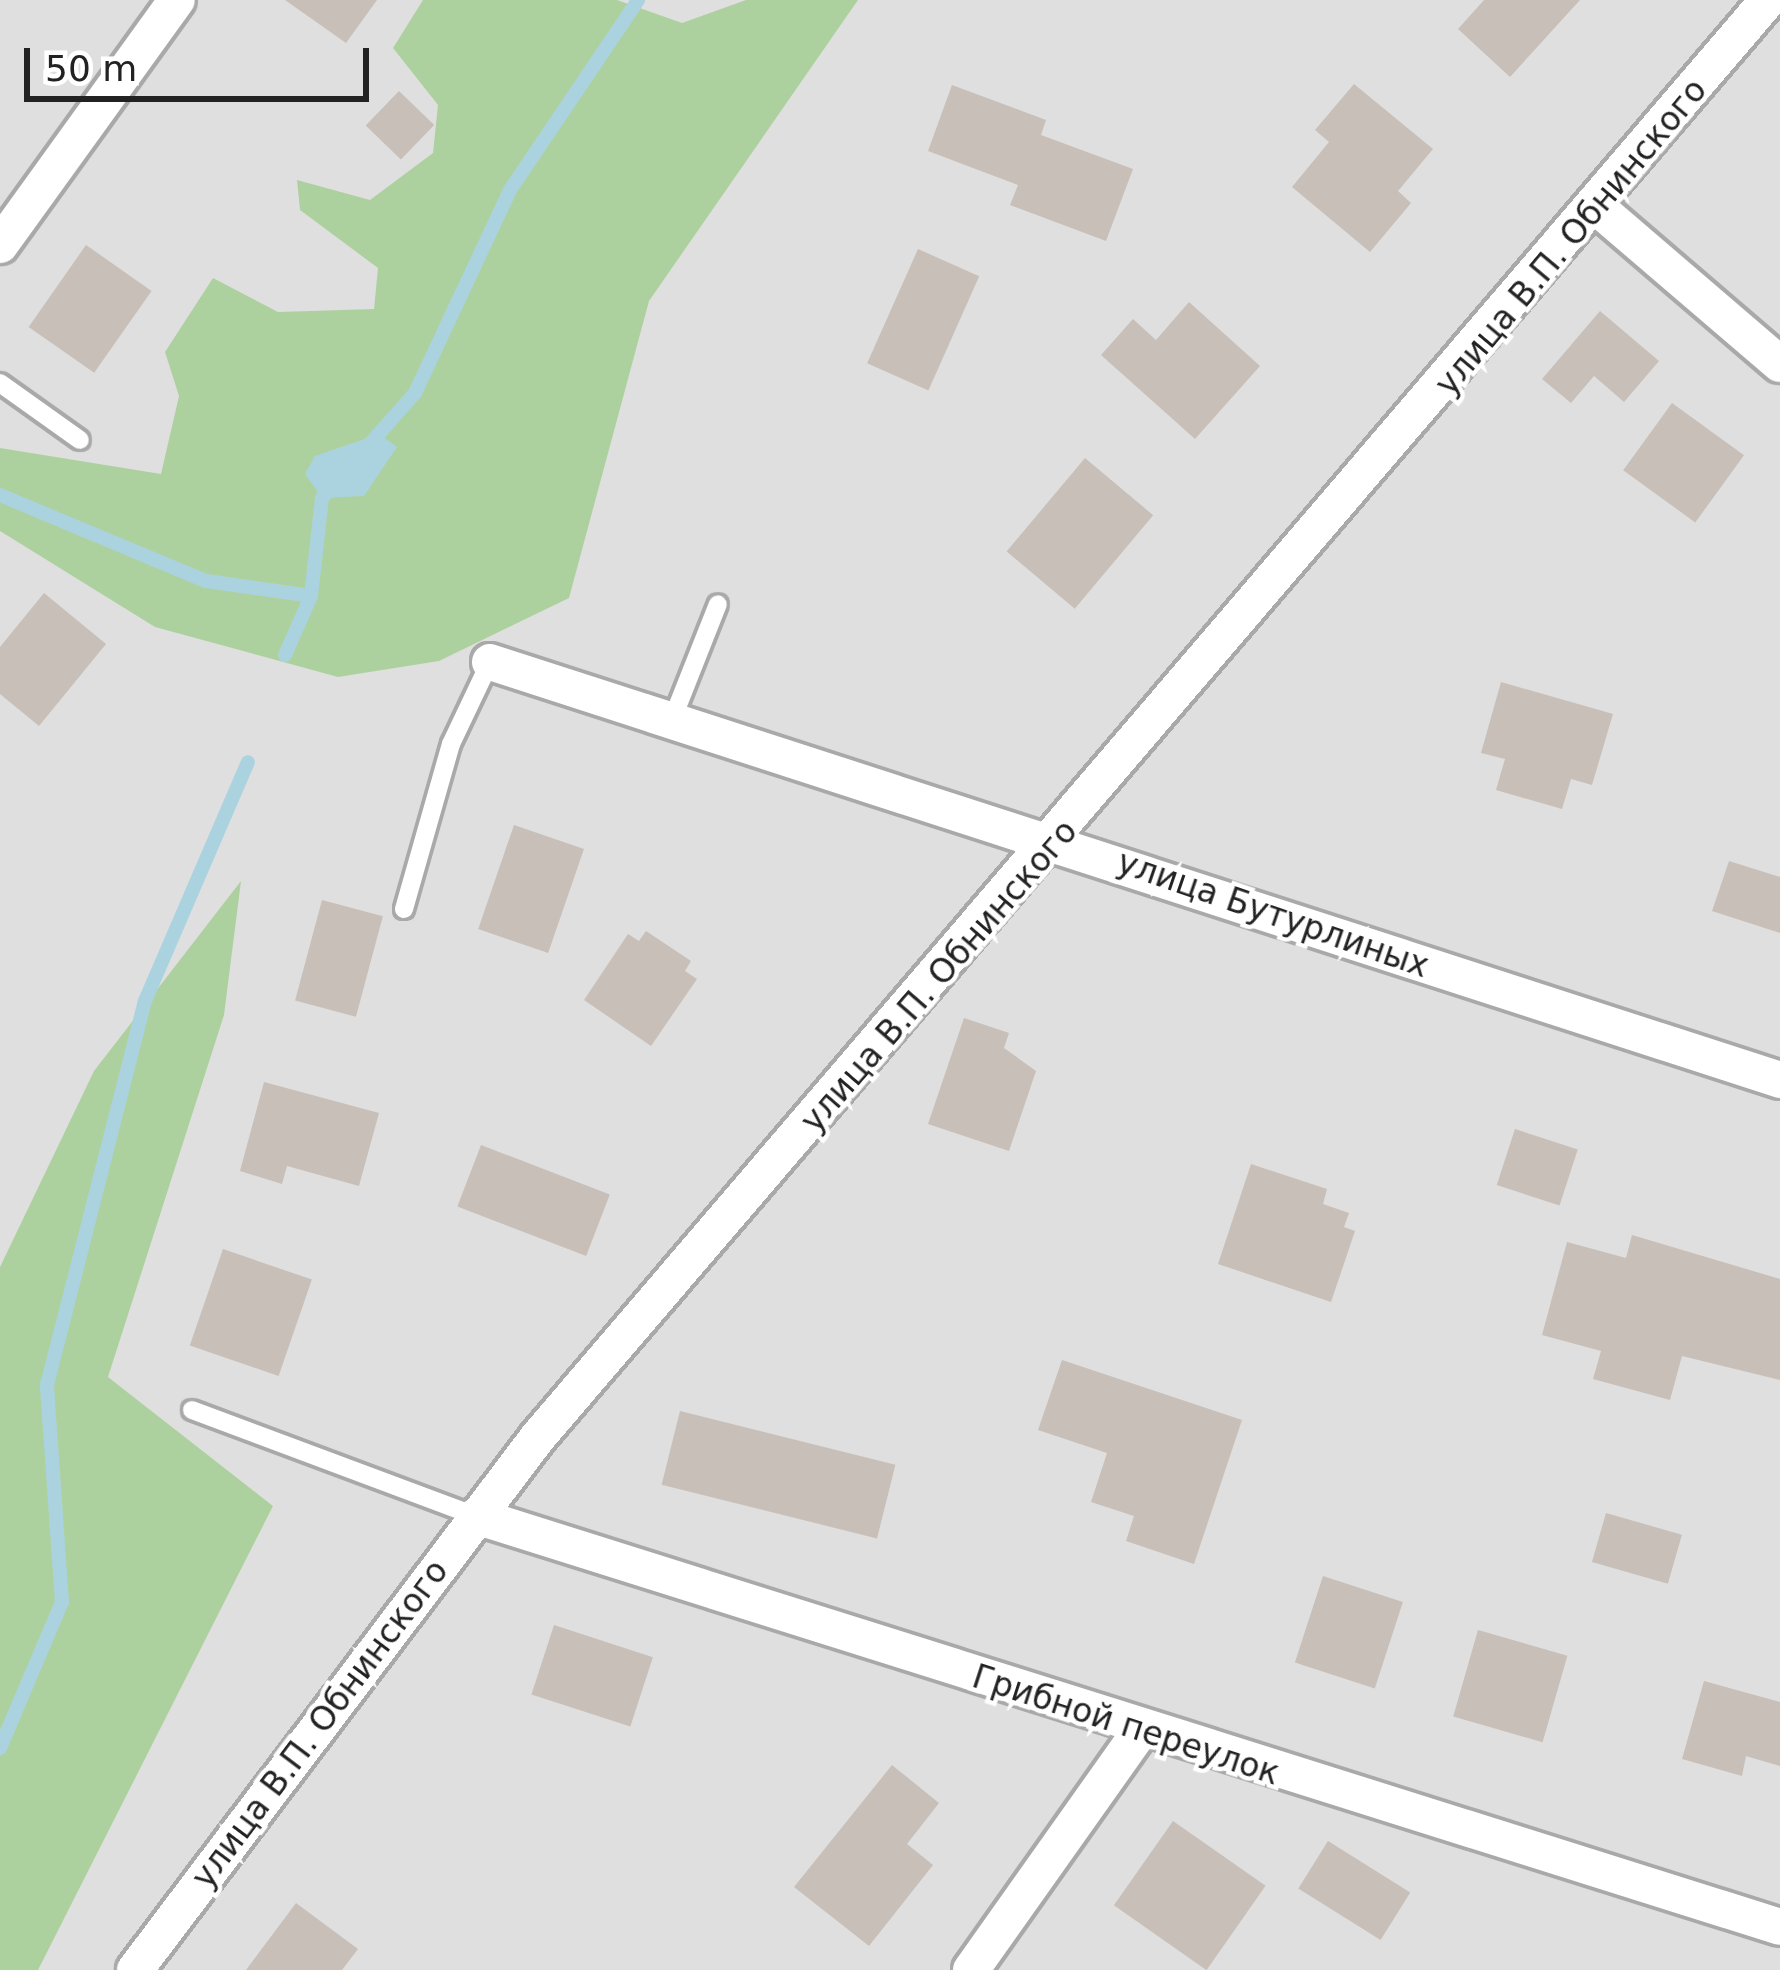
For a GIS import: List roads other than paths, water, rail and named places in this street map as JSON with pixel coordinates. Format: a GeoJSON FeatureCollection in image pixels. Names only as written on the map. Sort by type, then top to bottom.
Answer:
{"type":"FeatureCollection","features":[{"type":"Feature","properties":{"kind":"street"},"geometry":{"type":"LineString","coordinates":[[0,245],[177,0]]}},
{"type":"Feature","properties":{"kind":"street","name":"улица В.П. Обнинского"},"geometry":{"type":"LineString","coordinates":[[135,1970],[476,1516],[1599,209],[1768,0]]}},
{"type":"Feature","properties":{"kind":"street"},"geometry":{"type":"LineString","coordinates":[[1599,209],[1780,364]]}},
{"type":"Feature","properties":{"kind":"street","name":"улица Бутурлиных"},"geometry":{"type":"LineString","coordinates":[[490,662],[674,716],[1780,1080]]}},
{"type":"Feature","properties":{"kind":"street","name":"Грибной переулок"},"geometry":{"type":"LineString","coordinates":[[476,1516],[1140,1731],[1780,1927]]}},
{"type":"Feature","properties":{"kind":"street"},"geometry":{"type":"LineString","coordinates":[[971,1970],[1140,1731]]}},
{"type":"Feature","properties":{"kind":"lane"},"geometry":{"type":"LineString","coordinates":[[0,383],[80,440]]}},
{"type":"Feature","properties":{"kind":"lane"},"geometry":{"type":"LineString","coordinates":[[674,716],[718,604]]}},
{"type":"Feature","properties":{"kind":"lane"},"geometry":{"type":"LineString","coordinates":[[404,909],[451,744],[490,662]]}},
{"type":"Feature","properties":{"kind":"lane"},"geometry":{"type":"LineString","coordinates":[[192,1410],[476,1516]]}},
{"type":"Feature","properties":{"kind":"water"},"geometry":{"type":"Polygon","coordinates":[[[379,434],[397,447],[364,496],[322,498],[305,474],[315,456],[379,434]]]}},
{"type":"Feature","properties":{"kind":"waterway"},"geometry":{"type":"LineString","coordinates":[[368,446],[415,393],[510,190],[638,0]]}},
{"type":"Feature","properties":{"kind":"waterway"},"geometry":{"type":"LineString","coordinates":[[285,655],[311,596],[322,498],[333,485]]}},
{"type":"Feature","properties":{"kind":"waterway"},"geometry":{"type":"LineString","coordinates":[[0,495],[206,581],[311,596]]}},
{"type":"Feature","properties":{"kind":"waterway"},"geometry":{"type":"LineString","coordinates":[[0,1748],[62,1602],[47,1385],[145,1001],[248,762]]}}]}
